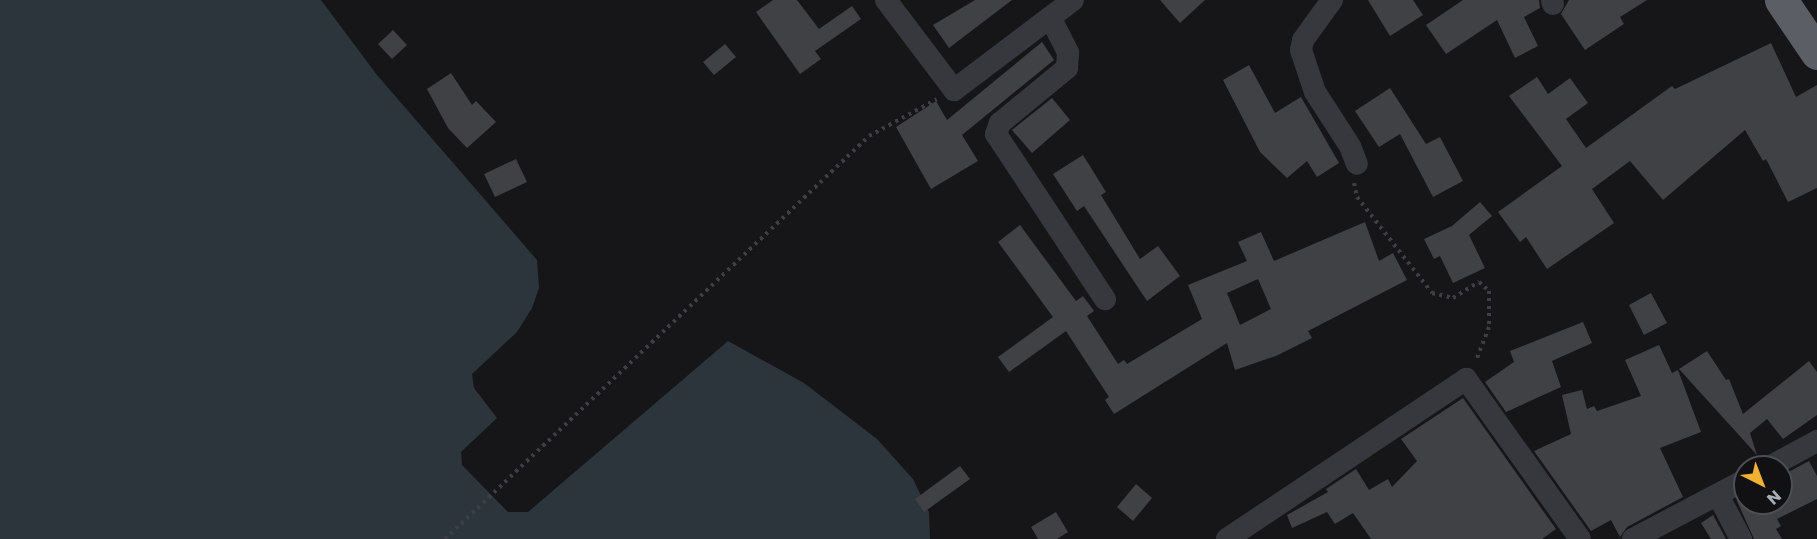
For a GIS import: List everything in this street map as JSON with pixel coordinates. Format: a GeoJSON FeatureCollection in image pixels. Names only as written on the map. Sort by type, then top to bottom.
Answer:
{"type":"FeatureCollection","features":[{"type":"Feature","properties":{"kind":"highway"},"geometry":{"type":"LineString","coordinates":[[1781,0],[1817,53]]}},
{"type":"Feature","properties":{"kind":"highway"},"geometry":{"type":"LineString","coordinates":[[1806,0],[1817,17]]}},
{"type":"Feature","properties":{"kind":"street"},"geometry":{"type":"LineString","coordinates":[[886,0],[954,90],[1051,19],[1073,0]]}},
{"type":"Feature","properties":{"kind":"street"},"geometry":{"type":"LineString","coordinates":[[1332,0],[1303,40],[1301,50],[1315,92],[1350,146],[1357,164]]}},
{"type":"Feature","properties":{"kind":"street"},"geometry":{"type":"LineString","coordinates":[[1051,19],[1068,53],[1067,68],[1000,123],[996,134],[1105,299]]}},
{"type":"Feature","properties":{"kind":"street"},"geometry":{"type":"LineString","coordinates":[[1227,539],[1466,379],[1580,539]]}},
{"type":"Feature","properties":{"kind":"street"},"geometry":{"type":"LineString","coordinates":[[1791,455],[1817,441]]}},
{"type":"Feature","properties":{"kind":"street"},"geometry":{"type":"LineString","coordinates":[[1633,539],[1733,487]]}},
{"type":"Feature","properties":{"kind":"street"},"geometry":{"type":"LineString","coordinates":[[1718,495],[1741,539]]}},
{"type":"Feature","properties":{"kind":"path"},"geometry":{"type":"LineString","coordinates":[[445,539],[869,136],[954,90]]}},
{"type":"Feature","properties":{"kind":"path"},"geometry":{"type":"LineString","coordinates":[[1357,164],[1357,197],[1432,293],[1453,298],[1479,282],[1489,291],[1489,327],[1466,379]]}},
{"type":"Feature","properties":{"kind":"shaded area"},"geometry":{"type":"Polygon","coordinates":[[[0,0],[321,0],[377,75],[537,260],[539,288],[532,308],[517,332],[472,374],[474,388],[497,418],[461,452],[462,465],[508,512],[528,512],[728,341],[804,383],[877,439],[913,479],[929,512],[930,539],[0,539],[0,0]]]}},
{"type":"Feature","properties":{"kind":"building"},"geometry":{"type":"Polygon","coordinates":[[[773,0],[797,0],[819,29],[852,6],[861,19],[815,51],[821,59],[800,74],[756,12],[773,0]]]}},
{"type":"Feature","properties":{"kind":"building"},"geometry":{"type":"Polygon","coordinates":[[[975,0],[1012,0],[949,48],[933,25],[975,0]]]}},
{"type":"Feature","properties":{"kind":"building"},"geometry":{"type":"Polygon","coordinates":[[[1160,0],[1205,0],[1180,23],[1160,0]]]}},
{"type":"Feature","properties":{"kind":"building"},"geometry":{"type":"Polygon","coordinates":[[[1368,0],[1413,0],[1423,15],[1390,36],[1368,0]]]}},
{"type":"Feature","properties":{"kind":"building"},"geometry":{"type":"Polygon","coordinates":[[[1463,0],[1539,0],[1540,8],[1524,17],[1538,46],[1515,58],[1497,20],[1446,54],[1426,25],[1463,0]]]}},
{"type":"Feature","properties":{"kind":"building"},"geometry":{"type":"Polygon","coordinates":[[[1569,0],[1647,0],[1620,17],[1624,24],[1585,50],[1561,14],[1569,0]]]}},
{"type":"Feature","properties":{"kind":"building"},"geometry":{"type":"Polygon","coordinates":[[[393,30],[407,45],[392,59],[378,44],[393,30]]]}},
{"type":"Feature","properties":{"kind":"building"},"geometry":{"type":"Polygon","coordinates":[[[1042,42],[1054,60],[962,135],[978,161],[931,189],[896,127],[936,101],[947,120],[1042,42]]]}},
{"type":"Feature","properties":{"kind":"building"},"geometry":{"type":"Polygon","coordinates":[[[1771,43],[1796,97],[1817,85],[1817,188],[1788,202],[1766,159],[1763,161],[1745,130],[1663,200],[1630,161],[1592,189],[1614,223],[1547,269],[1526,237],[1520,242],[1498,212],[1562,166],[1509,96],[1537,77],[1548,94],[1570,78],[1588,103],[1566,119],[1586,148],[1672,86],[1675,89],[1771,43]]]}},
{"type":"Feature","properties":{"kind":"building"},"geometry":{"type":"Polygon","coordinates":[[[725,44],[736,57],[714,75],[703,62],[725,44]]]}},
{"type":"Feature","properties":{"kind":"building"},"geometry":{"type":"Polygon","coordinates":[[[1249,65],[1275,113],[1301,97],[1339,163],[1317,177],[1307,161],[1287,178],[1260,152],[1223,80],[1249,65]]]}},
{"type":"Feature","properties":{"kind":"building"},"geometry":{"type":"Polygon","coordinates":[[[451,73],[472,105],[476,101],[496,122],[467,148],[448,128],[427,89],[451,73]]]}},
{"type":"Feature","properties":{"kind":"building"},"geometry":{"type":"Polygon","coordinates":[[[1390,88],[1426,144],[1440,137],[1463,181],[1433,197],[1400,134],[1379,147],[1355,111],[1390,88]]]}},
{"type":"Feature","properties":{"kind":"building"},"geometry":{"type":"Polygon","coordinates":[[[1052,98],[1070,120],[1032,153],[1012,130],[1052,98]]]}},
{"type":"Feature","properties":{"kind":"building"},"geometry":{"type":"Polygon","coordinates":[[[1083,155],[1106,192],[1101,195],[1140,259],[1158,246],[1180,276],[1147,301],[1084,206],[1077,211],[1053,174],[1083,155]]]}},
{"type":"Feature","properties":{"kind":"building"},"geometry":{"type":"Polygon","coordinates":[[[516,159],[527,182],[495,197],[484,174],[516,159]]]}},
{"type":"Feature","properties":{"kind":"building"},"geometry":{"type":"Polygon","coordinates":[[[1480,202],[1492,216],[1469,235],[1485,268],[1453,283],[1440,256],[1434,259],[1424,239],[1452,226],[1480,202]]]}},
{"type":"Feature","properties":{"kind":"building"},"geometry":{"type":"Polygon","coordinates":[[[1365,222],[1379,261],[1393,253],[1407,280],[1308,331],[1312,338],[1276,356],[1235,370],[1227,343],[1114,414],[1105,400],[1109,397],[1066,331],[1009,372],[998,357],[1053,317],[998,242],[1020,225],[1076,301],[1083,296],[1094,311],[1087,316],[1118,364],[1124,360],[1127,364],[1202,319],[1188,285],[1247,261],[1238,242],[1261,232],[1274,261],[1365,222]],[[1258,279],[1227,293],[1240,325],[1271,309],[1258,279]]]}},
{"type":"Feature","properties":{"kind":"building"},"geometry":{"type":"Polygon","coordinates":[[[1651,293],[1667,323],[1644,335],[1629,305],[1651,293]]]}},
{"type":"Feature","properties":{"kind":"building"},"geometry":{"type":"Polygon","coordinates":[[[1583,322],[1592,343],[1552,361],[1561,387],[1506,412],[1485,382],[1514,362],[1510,351],[1583,322]]]}},
{"type":"Feature","properties":{"kind":"building"},"geometry":{"type":"Polygon","coordinates":[[[1659,345],[1672,373],[1678,370],[1701,432],[1660,448],[1683,497],[1627,527],[1620,537],[1611,520],[1591,531],[1534,451],[1571,434],[1562,395],[1582,390],[1587,409],[1594,406],[1597,411],[1641,396],[1625,360],[1659,345]]]}},
{"type":"Feature","properties":{"kind":"building"},"geometry":{"type":"Polygon","coordinates":[[[1707,351],[1726,380],[1729,379],[1743,414],[1809,361],[1817,372],[1817,415],[1783,439],[1767,419],[1750,433],[1757,455],[1679,369],[1707,351]]]}},
{"type":"Feature","properties":{"kind":"building"},"geometry":{"type":"Polygon","coordinates":[[[1463,398],[1556,529],[1542,539],[1371,539],[1353,513],[1335,524],[1327,512],[1292,528],[1287,515],[1328,492],[1326,489],[1356,469],[1369,490],[1388,479],[1392,487],[1417,461],[1401,439],[1463,398]]]}},
{"type":"Feature","properties":{"kind":"building"},"geometry":{"type":"Polygon","coordinates":[[[1809,461],[1817,476],[1817,499],[1793,511],[1793,470],[1809,461]]]}},
{"type":"Feature","properties":{"kind":"building"},"geometry":{"type":"Polygon","coordinates":[[[960,466],[970,479],[924,512],[915,499],[960,466]]]}},
{"type":"Feature","properties":{"kind":"building"},"geometry":{"type":"Polygon","coordinates":[[[1136,484],[1152,498],[1133,521],[1117,507],[1136,484]]]}},
{"type":"Feature","properties":{"kind":"building"},"geometry":{"type":"Polygon","coordinates":[[[1056,512],[1068,532],[1057,539],[1038,539],[1031,527],[1056,512]]]}},
{"type":"Feature","properties":{"kind":"building"},"geometry":{"type":"Polygon","coordinates":[[[1713,515],[1726,539],[1711,539],[1701,523],[1713,515]]]}},
{"type":"Feature","properties":{"kind":"building"},"geometry":{"type":"Polygon","coordinates":[[[1743,515],[1785,515],[1777,519],[1781,526],[1776,529],[1782,539],[1754,539],[1743,515]]]}}]}
